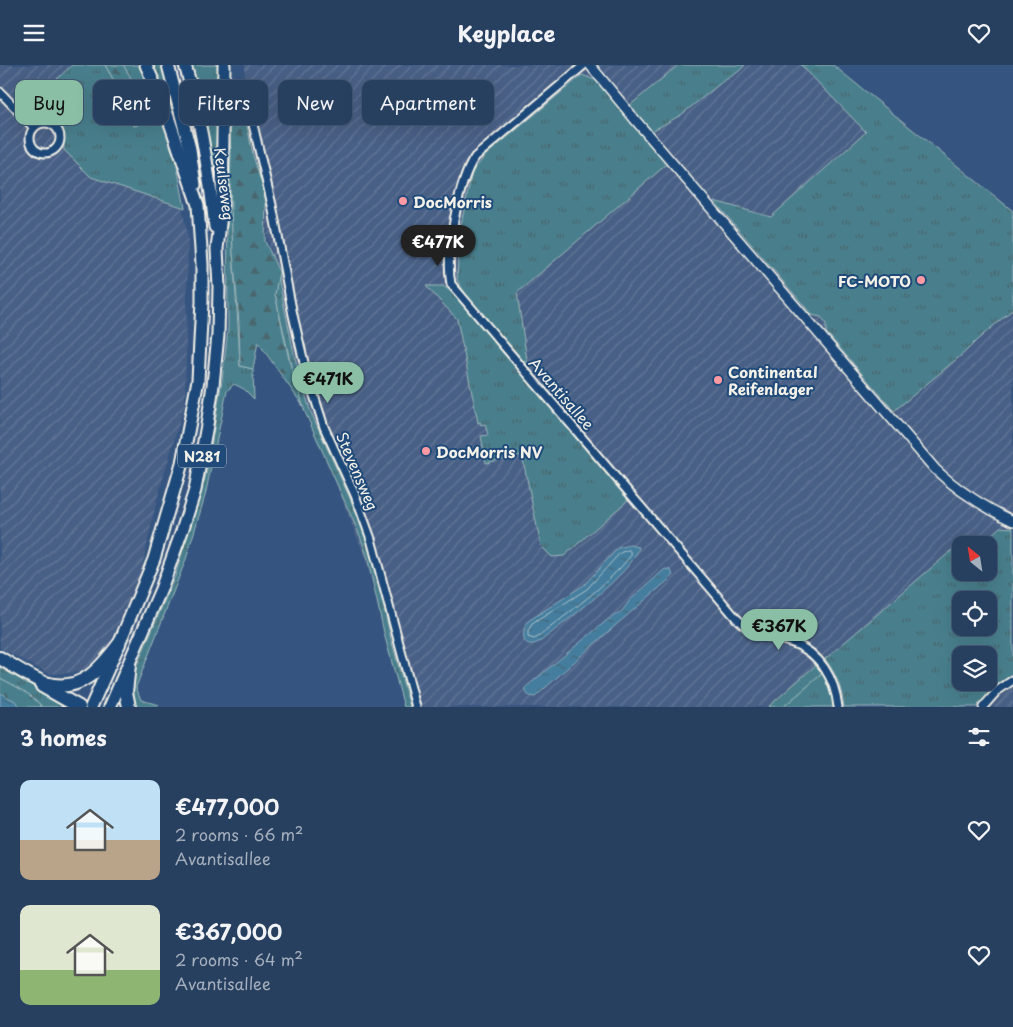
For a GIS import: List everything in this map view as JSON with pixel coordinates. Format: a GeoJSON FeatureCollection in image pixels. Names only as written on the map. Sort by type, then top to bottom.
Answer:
{"type":"FeatureCollection","features":[{"type":"Feature","properties":{"kind":"highway","name":"N281"},"geometry":{"type":"LineString","coordinates":[[91,707],[154,559],[182,463],[198,380],[202,264],[198,205],[165,108],[146,65]]}},
{"type":"Feature","properties":{"kind":"highway","name":"Keulseweg"},"geometry":{"type":"LineString","coordinates":[[168,65],[190,149],[198,205]]}},
{"type":"Feature","properties":{"kind":"highway","name":"Keulseweg"},"geometry":{"type":"LineString","coordinates":[[185,65],[206,149],[217,249]]}},
{"type":"Feature","properties":{"kind":"highway","name":"N281"},"geometry":{"type":"LineString","coordinates":[[110,707],[169,569],[187,515],[200,466],[213,385],[218,335],[219,287],[217,249],[222,206],[224,65]]}},
{"type":"Feature","properties":{"kind":"highway"},"geometry":{"type":"LineString","coordinates":[[0,658],[45,683],[61,685],[78,682],[96,671],[119,645]]}},
{"type":"Feature","properties":{"kind":"highway"},"geometry":{"type":"LineString","coordinates":[[129,665],[126,692],[129,707]]}},
{"type":"Feature","properties":{"kind":"highway"},"geometry":{"type":"LineString","coordinates":[[25,672],[43,687],[79,707]]}},
{"type":"Feature","properties":{"kind":"street","name":"Avantisallee"},"geometry":{"type":"LineString","coordinates":[[584,65],[475,157],[468,166],[463,181],[449,255],[448,271],[451,284],[736,618],[747,628],[759,635],[794,644],[811,653],[818,660],[829,676],[838,707]]}},
{"type":"Feature","properties":{"kind":"street"},"geometry":{"type":"LineString","coordinates":[[590,65],[644,131],[935,469],[971,499],[1013,521]]}},
{"type":"Feature","properties":{"kind":"street"},"geometry":{"type":"LineString","coordinates":[[0,92],[34,128]]}},
{"type":"Feature","properties":{"kind":"street"},"geometry":{"type":"LineString","coordinates":[[44,123],[55,126],[60,136],[60,143],[56,150],[46,154],[38,152],[33,148],[30,137],[34,128],[44,123]]}},
{"type":"Feature","properties":{"kind":"street","name":"Stevensweg"},"geometry":{"type":"LineString","coordinates":[[253,125],[309,382],[327,434],[355,495],[372,539],[416,707]]}},
{"type":"Feature","properties":{"kind":"street"},"geometry":{"type":"LineString","coordinates":[[983,707],[997,691],[1013,680]]}},
{"type":"Feature","properties":{"kind":"shaded area"},"geometry":{"type":"Polygon","coordinates":[[[0,65],[143,65],[149,80],[93,80],[93,125],[166,125],[188,238],[185,403],[157,499],[140,576],[97,671],[50,674],[0,648],[0,65]]]}},
{"type":"Feature","properties":{"kind":"shaded area"},"geometry":{"type":"Polygon","coordinates":[[[245,65],[833,65],[1013,211],[1013,707],[406,707],[365,557],[312,424],[280,302],[266,228],[242,127],[242,125],[268,125],[268,80],[244,80],[245,65]]]}},
{"type":"Feature","properties":{"kind":"green space"},"geometry":{"type":"Polygon","coordinates":[[[72,65],[105,65],[114,80],[93,80],[93,125],[166,125],[171,136],[185,208],[91,177],[64,150],[64,134],[59,125],[83,125],[83,80],[56,80],[72,65]]]}},
{"type":"Feature","properties":{"kind":"green space"},"geometry":{"type":"Polygon","coordinates":[[[105,65],[123,65],[132,80],[114,80],[105,65]]]}},
{"type":"Feature","properties":{"kind":"green space"},"geometry":{"type":"Polygon","coordinates":[[[123,65],[141,65],[147,80],[132,80],[123,65]]]}},
{"type":"Feature","properties":{"kind":"green space"},"geometry":{"type":"Polygon","coordinates":[[[149,65],[162,65],[166,80],[155,80],[149,65]]]}},
{"type":"Feature","properties":{"kind":"green space"},"geometry":{"type":"Polygon","coordinates":[[[192,65],[220,65],[220,80],[196,80],[192,65]]]}},
{"type":"Feature","properties":{"kind":"green space"},"geometry":{"type":"Polygon","coordinates":[[[678,65],[745,65],[681,115],[650,132],[628,107],[678,65]]]}},
{"type":"Feature","properties":{"kind":"green space"},"geometry":{"type":"Polygon","coordinates":[[[801,65],[833,65],[1013,211],[1013,309],[964,353],[894,411],[826,332],[826,324],[821,317],[812,315],[714,201],[771,217],[866,132],[801,65]]]}},
{"type":"Feature","properties":{"kind":"green space"},"geometry":{"type":"Polygon","coordinates":[[[582,75],[598,81],[667,164],[517,293],[528,367],[467,296],[457,280],[459,234],[472,172],[486,155],[582,75]]]}},
{"type":"Feature","properties":{"kind":"green space"},"geometry":{"type":"Polygon","coordinates":[[[169,93],[182,145],[169,113],[169,93]]]}},
{"type":"Feature","properties":{"kind":"green space"},"geometry":{"type":"Polygon","coordinates":[[[207,125],[219,125],[218,196],[207,125]]]}},
{"type":"Feature","properties":{"kind":"green space"},"geometry":{"type":"Polygon","coordinates":[[[229,125],[232,233],[240,366],[253,369],[254,399],[244,389],[234,384],[227,391],[205,496],[186,559],[136,687],[141,700],[159,705],[156,707],[133,707],[131,693],[135,670],[175,576],[207,471],[222,380],[228,329],[227,189],[229,125]]]}},
{"type":"Feature","properties":{"kind":"green space"},"geometry":{"type":"Polygon","coordinates":[[[230,125],[247,125],[253,155],[266,198],[265,241],[279,272],[275,294],[289,360],[303,406],[258,342],[253,369],[240,366],[230,186],[230,125]]]}},
{"type":"Feature","properties":{"kind":"green space"},"geometry":{"type":"Polygon","coordinates":[[[279,272],[279,281],[295,358],[310,410],[366,534],[391,639],[410,707],[404,707],[385,637],[367,556],[360,536],[305,412],[294,378],[275,294],[279,272]]]}},
{"type":"Feature","properties":{"kind":"green space"},"geometry":{"type":"Polygon","coordinates":[[[426,286],[443,286],[452,292],[628,500],[564,556],[552,557],[541,546],[522,455],[486,463],[481,436],[488,435],[485,424],[481,425],[480,422],[478,423],[457,319],[426,286]]]}},
{"type":"Feature","properties":{"kind":"green space"},"geometry":{"type":"Polygon","coordinates":[[[1000,527],[1013,528],[1013,674],[997,686],[997,646],[952,646],[952,691],[993,691],[978,707],[844,707],[838,681],[825,659],[952,550],[952,581],[998,581],[998,536],[990,536],[1000,527]]]}},
{"type":"Feature","properties":{"kind":"green space"},"geometry":{"type":"Polygon","coordinates":[[[817,664],[823,673],[783,707],[768,707],[817,664]]]}},
{"type":"Feature","properties":{"kind":"green space"},"geometry":{"type":"Polygon","coordinates":[[[0,666],[74,707],[42,707],[28,694],[0,678],[0,666]]]}},
{"type":"Feature","properties":{"kind":"green space"},"geometry":{"type":"Polygon","coordinates":[[[823,673],[833,701],[833,707],[783,707],[823,673]]]}},
{"type":"Feature","properties":{"kind":"green space"},"geometry":{"type":"Polygon","coordinates":[[[0,678],[28,694],[42,707],[21,707],[15,701],[0,693],[0,678]]]}},
{"type":"Feature","properties":{"kind":"water"},"geometry":{"type":"Polygon","coordinates":[[[630,545],[639,547],[625,570],[612,583],[541,641],[535,644],[526,643],[524,631],[528,621],[584,585],[618,548],[630,545]]]}},
{"type":"Feature","properties":{"kind":"water"},"geometry":{"type":"Polygon","coordinates":[[[665,569],[671,570],[673,576],[535,697],[529,696],[526,692],[526,687],[606,621],[622,611],[630,600],[665,569]]]}},
{"type":"Feature","properties":{"kind":"water"},"geometry":{"type":"Polygon","coordinates":[[[0,693],[15,701],[21,707],[0,707],[0,693]]]}},
{"type":"Feature","properties":{"kind":"place","name":"DocMorris"},"geometry":{"type":"Point","coordinates":[403,201]}},
{"type":"Feature","properties":{"kind":"place","name":"FC-MOTO"},"geometry":{"type":"Point","coordinates":[921,280]}},
{"type":"Feature","properties":{"kind":"place","name":"Continental Reifenlager"},"geometry":{"type":"Point","coordinates":[718,380]}},
{"type":"Feature","properties":{"kind":"place","name":"DocMorris NV"},"geometry":{"type":"Point","coordinates":[426,451]}}]}
